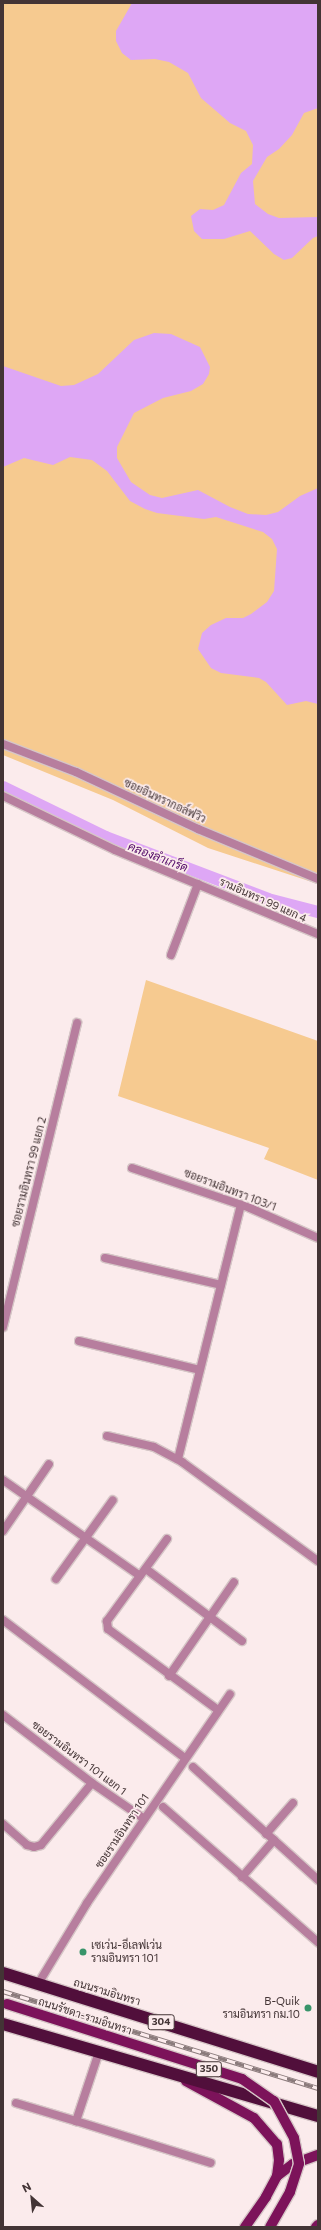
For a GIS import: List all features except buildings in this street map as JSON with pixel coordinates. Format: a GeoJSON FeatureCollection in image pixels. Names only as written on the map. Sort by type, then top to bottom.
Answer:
{"type":"FeatureCollection","features":[{"type":"Feature","properties":{"kind":"highway","name":"ถนนรามอินทรา"},"geometry":{"type":"LineString","coordinates":[[3,1973],[318,2072]]}},
{"type":"Feature","properties":{"kind":"highway"},"geometry":{"type":"LineString","coordinates":[[3,2024],[318,2116]]}},
{"type":"Feature","properties":{"kind":"main road","name":"ถนนรัชดา-รามอินทรา"},"geometry":{"type":"LineString","coordinates":[[5,2004],[242,2079],[274,2101],[294,2138],[298,2164],[290,2192],[270,2227]]}},
{"type":"Feature","properties":{"kind":"main road","name":"350"},"geometry":{"type":"LineString","coordinates":[[176,2075],[254,2118],[277,2144],[279,2160],[277,2176],[266,2198],[245,2227]]}},
{"type":"Feature","properties":{"kind":"main road"},"geometry":{"type":"LineString","coordinates":[[277,2176],[293,2164],[318,2156]]}},
{"type":"Feature","properties":{"kind":"street","name":"ซอยอินทรากอล์ฟวิว"},"geometry":{"type":"LineString","coordinates":[[3,744],[76,772],[198,829],[318,879]]}},
{"type":"Feature","properties":{"kind":"street","name":"รามอินทรา 99 แยก 4"},"geometry":{"type":"LineString","coordinates":[[3,796],[50,817],[115,850],[318,934]]}},
{"type":"Feature","properties":{"kind":"street"},"geometry":{"type":"LineString","coordinates":[[171,955],[198,884]]}},
{"type":"Feature","properties":{"kind":"street","name":"ซอยรามอินทรา 99 แยก 2"},"geometry":{"type":"LineString","coordinates":[[3,1327],[77,1023]]}},
{"type":"Feature","properties":{"kind":"street","name":"ซอยรามอินทรา 103/1"},"geometry":{"type":"LineString","coordinates":[[132,1168],[241,1204],[318,1238]]}},
{"type":"Feature","properties":{"kind":"street"},"geometry":{"type":"LineString","coordinates":[[178,1459],[241,1204]]}},
{"type":"Feature","properties":{"kind":"street"},"geometry":{"type":"LineString","coordinates":[[105,1258],[221,1285]]}},
{"type":"Feature","properties":{"kind":"street"},"geometry":{"type":"LineString","coordinates":[[79,1341],[200,1370]]}},
{"type":"Feature","properties":{"kind":"street"},"geometry":{"type":"LineString","coordinates":[[107,1436],[154,1447],[178,1459],[318,1560]]}},
{"type":"Feature","properties":{"kind":"street"},"geometry":{"type":"LineString","coordinates":[[3,1531],[49,1464]]}},
{"type":"Feature","properties":{"kind":"street"},"geometry":{"type":"LineString","coordinates":[[3,1480],[140,1576]]}},
{"type":"Feature","properties":{"kind":"street"},"geometry":{"type":"LineString","coordinates":[[56,1579],[84,1537],[113,1500]]}},
{"type":"Feature","properties":{"kind":"street"},"geometry":{"type":"LineString","coordinates":[[167,1539],[107,1621],[108,1629],[169,1676],[218,1710]]}},
{"type":"Feature","properties":{"kind":"street"},"geometry":{"type":"LineString","coordinates":[[146,1569],[242,1640]]}},
{"type":"Feature","properties":{"kind":"street"},"geometry":{"type":"LineString","coordinates":[[169,1676],[234,1582]]}},
{"type":"Feature","properties":{"kind":"street"},"geometry":{"type":"LineString","coordinates":[[3,1620],[185,1758]]}},
{"type":"Feature","properties":{"kind":"street","name":"ซอยรามอินทรา 101"},"geometry":{"type":"LineString","coordinates":[[38,1984],[143,1818],[230,1694]]}},
{"type":"Feature","properties":{"kind":"street","name":"ซอยรามอินทรา 101 แยก 1"},"geometry":{"type":"LineString","coordinates":[[3,1715],[92,1783],[143,1818]]}},
{"type":"Feature","properties":{"kind":"street"},"geometry":{"type":"LineString","coordinates":[[194,1767],[318,1880]]}},
{"type":"Feature","properties":{"kind":"street"},"geometry":{"type":"LineString","coordinates":[[3,1824],[27,1845],[34,1847],[41,1845],[92,1783]]}},
{"type":"Feature","properties":{"kind":"street"},"geometry":{"type":"LineString","coordinates":[[266,1834],[293,1803]]}},
{"type":"Feature","properties":{"kind":"street"},"geometry":{"type":"LineString","coordinates":[[163,1807],[318,1942]]}},
{"type":"Feature","properties":{"kind":"street"},"geometry":{"type":"LineString","coordinates":[[242,1876],[274,1840]]}},
{"type":"Feature","properties":{"kind":"street"},"geometry":{"type":"LineString","coordinates":[[76,2121],[98,2052]]}},
{"type":"Feature","properties":{"kind":"street"},"geometry":{"type":"LineString","coordinates":[[16,2103],[211,2163]]}},
{"type":"Feature","properties":{"kind":"shaded area"},"geometry":{"type":"Polygon","coordinates":[[[3,3],[318,3],[318,884],[208,848],[113,800],[3,755],[3,3]]]}},
{"type":"Feature","properties":{"kind":"shaded area"},"geometry":{"type":"Polygon","coordinates":[[[132,3],[318,3],[318,108],[304,113],[292,135],[279,149],[267,157],[253,181],[255,204],[268,214],[279,218],[318,217],[318,236],[313,238],[292,258],[284,260],[274,254],[250,231],[224,239],[202,239],[194,231],[191,216],[200,209],[213,210],[224,205],[241,173],[252,164],[253,145],[246,131],[230,123],[201,98],[188,73],[169,62],[155,59],[131,60],[122,53],[116,41],[116,31],[132,3]]]}},
{"type":"Feature","properties":{"kind":"shaded area"},"geometry":{"type":"Polygon","coordinates":[[[154,333],[171,334],[200,347],[210,367],[209,374],[203,384],[191,391],[163,398],[134,413],[117,447],[117,458],[131,482],[150,495],[162,498],[198,490],[230,507],[248,514],[266,515],[278,512],[300,496],[318,488],[318,704],[306,701],[287,705],[266,682],[259,678],[221,673],[211,668],[198,649],[202,633],[211,625],[226,618],[243,618],[251,614],[267,602],[274,591],[277,549],[272,539],[263,532],[216,517],[204,519],[157,513],[145,509],[130,501],[107,471],[92,460],[70,457],[53,465],[24,458],[3,467],[3,366],[61,386],[74,385],[98,374],[134,340],[154,333]]]}},
{"type":"Feature","properties":{"kind":"shaded area"},"geometry":{"type":"Polygon","coordinates":[[[146,980],[318,1041],[318,1180],[264,1159],[269,1148],[118,1096],[146,980]]]}},
{"type":"Feature","properties":{"kind":"waterway","name":"คลองลำเกร็ด"},"geometry":{"type":"LineString","coordinates":[[3,787],[106,837],[268,899],[318,912]]}},
{"type":"Feature","properties":{"kind":"railway"},"geometry":{"type":"LineString","coordinates":[[3,1991],[318,2088]]}},
{"type":"Feature","properties":{"kind":"place","name":"เซเว่น-อีเลฟเว่น รามอินทรา 101"},"geometry":{"type":"Point","coordinates":[83,1952]}},
{"type":"Feature","properties":{"kind":"place","name":"B-Quik รามอินทรา กม.10"},"geometry":{"type":"Point","coordinates":[308,2008]}}]}
